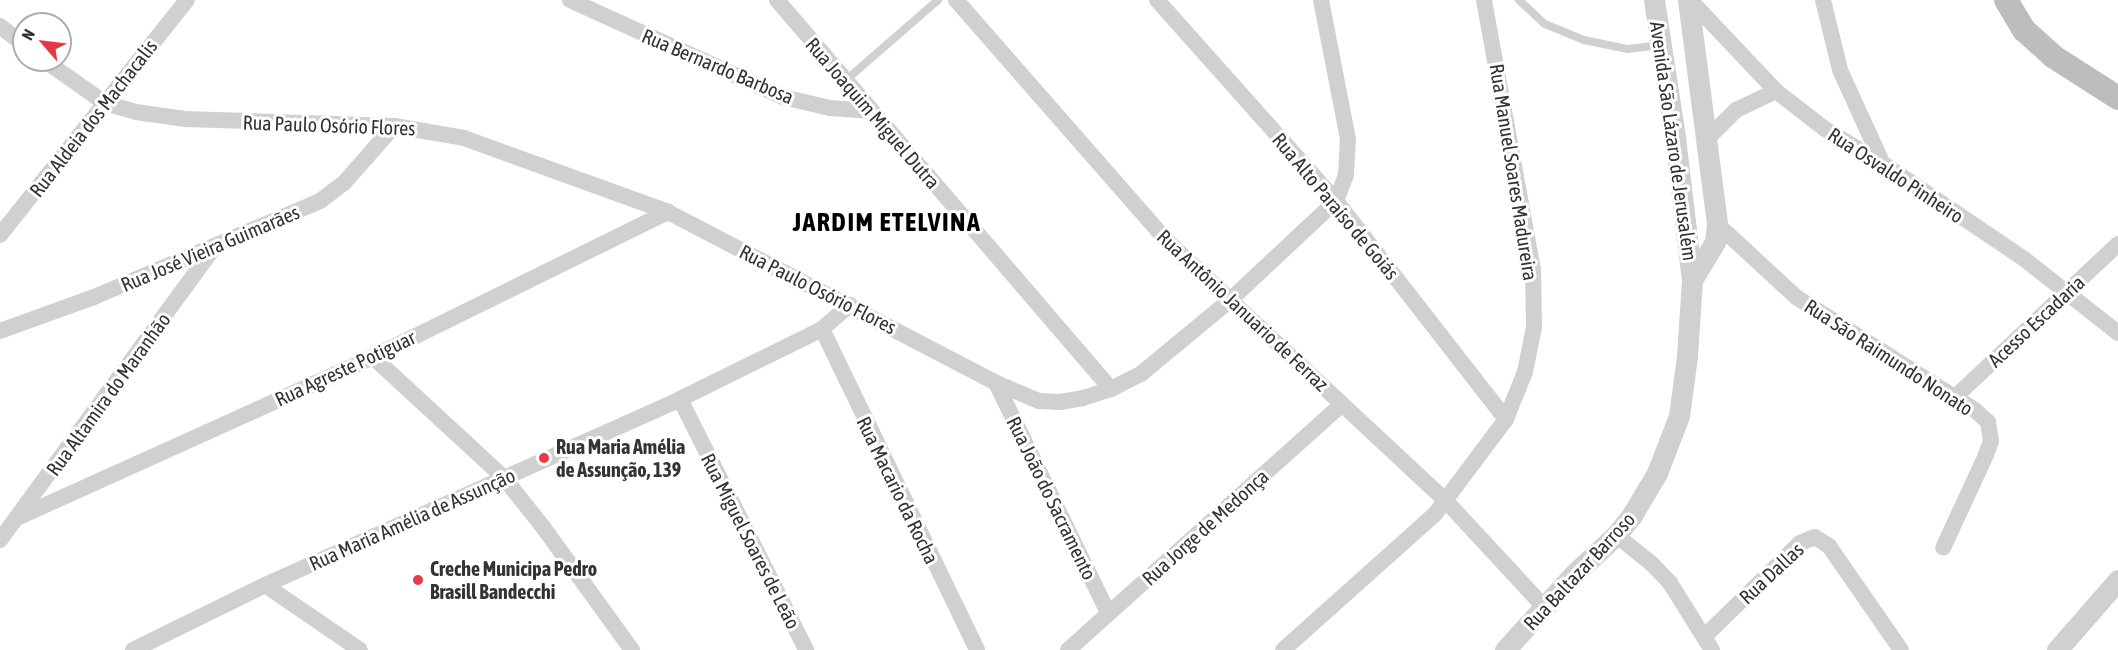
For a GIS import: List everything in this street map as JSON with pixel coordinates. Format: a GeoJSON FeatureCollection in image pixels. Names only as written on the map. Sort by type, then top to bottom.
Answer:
{"type":"FeatureCollection","features":[{"type":"Feature","properties":{"kind":"main road"},"geometry":{"type":"LineString","coordinates":[[2006,0],[2024,30],[2054,57],[2118,98]]}},
{"type":"Feature","properties":{"kind":"street","name":"Rua Aldeia dos Machacalis"},"geometry":{"type":"LineString","coordinates":[[0,235],[187,0]]}},
{"type":"Feature","properties":{"kind":"street","name":"Rua Bernardo Barbosa"},"geometry":{"type":"LineString","coordinates":[[570,0],[750,84],[783,97],[830,108],[872,111]]}},
{"type":"Feature","properties":{"kind":"street","name":"Rua Joaquim Miguel Dutra"},"geometry":{"type":"LineString","coordinates":[[777,0],[1111,389]]}},
{"type":"Feature","properties":{"kind":"street","name":"Rua Antônio Januario de Ferraz"},"geometry":{"type":"LineString","coordinates":[[956,0],[1166,240],[1229,302],[1446,501],[1544,607]]}},
{"type":"Feature","properties":{"kind":"street","name":"Rua Alto Paraíso de Goiás"},"geometry":{"type":"LineString","coordinates":[[1157,0],[1336,201],[1506,419]]}},
{"type":"Feature","properties":{"kind":"street","name":"Rua Paulo Osório Flores"},"geometry":{"type":"LineString","coordinates":[[61,72],[105,103],[136,112],[185,119],[394,126],[464,138],[668,212],[996,382],[1039,401],[1060,402],[1083,399],[1142,374],[1229,302],[1336,201],[1346,175],[1348,139],[1321,0]]}},
{"type":"Feature","properties":{"kind":"street","name":"Rua Manuel Soares Madureira"},"geometry":{"type":"LineString","coordinates":[[1283,650],[1435,514],[1506,419],[1525,372],[1534,327],[1533,270],[1504,100],[1484,0]]}},
{"type":"Feature","properties":{"kind":"street","name":"Avenida São Lázaro de Jerusalém"},"geometry":{"type":"LineString","coordinates":[[1654,0],[1663,45],[1692,280]]}},
{"type":"Feature","properties":{"kind":"street","name":"Avenida São Lázaro de Jerusalém"},"geometry":{"type":"LineString","coordinates":[[1689,0],[1717,224],[1715,242],[1692,280]]}},
{"type":"Feature","properties":{"kind":"street","name":"Rua Osvaldo Pinheiro"},"geometry":{"type":"LineString","coordinates":[[1689,0],[1776,92],[1825,129],[1882,163],[2068,290],[2118,333]]}},
{"type":"Feature","properties":{"kind":"street"},"geometry":{"type":"LineString","coordinates":[[1823,0],[1840,70],[1882,163]]}},
{"type":"Feature","properties":{"kind":"street"},"geometry":{"type":"LineString","coordinates":[[0,26],[12,36]]}},
{"type":"Feature","properties":{"kind":"street"},"geometry":{"type":"LineString","coordinates":[[1706,140],[1736,111],[1776,92]]}},
{"type":"Feature","properties":{"kind":"street","name":"Rua José Vieira Guimarães"},"geometry":{"type":"LineString","coordinates":[[0,331],[94,297],[214,248],[320,201],[352,175],[394,126]]}},
{"type":"Feature","properties":{"kind":"street","name":"Rua Agreste Potiguar"},"geometry":{"type":"LineString","coordinates":[[19,517],[373,357],[668,212]]}},
{"type":"Feature","properties":{"kind":"street","name":"Rua São Raimundo Nonato"},"geometry":{"type":"LineString","coordinates":[[1717,224],[1796,297],[1988,422],[1991,441],[1943,548]]}},
{"type":"Feature","properties":{"kind":"street","name":"Acesso Escadaria"},"geometry":{"type":"LineString","coordinates":[[1954,398],[2118,244]]}},
{"type":"Feature","properties":{"kind":"street","name":"Rua Altamira do Maranhão"},"geometry":{"type":"LineString","coordinates":[[0,540],[214,248]]}},
{"type":"Feature","properties":{"kind":"street","name":"Rua Baltazar Barroso"},"geometry":{"type":"LineString","coordinates":[[1505,650],[1574,574],[1616,535],[1644,497],[1658,473],[1679,416],[1687,356],[1692,280]]}},
{"type":"Feature","properties":{"kind":"street","name":"Rua Maria Amélia de Assunção"},"geometry":{"type":"LineString","coordinates":[[133,650],[265,585],[680,399],[822,328],[850,305]]}},
{"type":"Feature","properties":{"kind":"street","name":"Rua Macario da Rocha"},"geometry":{"type":"LineString","coordinates":[[822,328],[977,650]]}},
{"type":"Feature","properties":{"kind":"street"},"geometry":{"type":"LineString","coordinates":[[373,357],[504,478],[543,527],[632,650]]}},
{"type":"Feature","properties":{"kind":"street","name":"Rua João do Sacramento"},"geometry":{"type":"LineString","coordinates":[[996,382],[1108,613]]}},
{"type":"Feature","properties":{"kind":"street","name":"Rua Miguel Soares de Leão"},"geometry":{"type":"LineString","coordinates":[[680,399],[806,650]]}},
{"type":"Feature","properties":{"kind":"street","name":"Rua Jorge de Medonça"},"geometry":{"type":"LineString","coordinates":[[1068,650],[1342,404]]}},
{"type":"Feature","properties":{"kind":"street"},"geometry":{"type":"LineString","coordinates":[[1616,535],[1651,563],[1670,583],[1708,644]]}},
{"type":"Feature","properties":{"kind":"street","name":"Rua Dallas"},"geometry":{"type":"LineString","coordinates":[[1708,644],[1800,543],[1815,537],[1829,546],[1901,650]]}},
{"type":"Feature","properties":{"kind":"street"},"geometry":{"type":"LineString","coordinates":[[2057,650],[2118,580]]}},
{"type":"Feature","properties":{"kind":"street"},"geometry":{"type":"LineString","coordinates":[[265,585],[360,650]]}},
{"type":"Feature","properties":{"kind":"lane"},"geometry":{"type":"LineString","coordinates":[[846,80],[938,0]]}},
{"type":"Feature","properties":{"kind":"lane"},"geometry":{"type":"LineString","coordinates":[[1519,0],[1545,24],[1584,40],[1628,49],[1663,45]]}},
{"type":"Feature","properties":{"kind":"place","name":"Rua Maria Amélia de Assunção, 139"},"geometry":{"type":"Point","coordinates":[544,458]}},
{"type":"Feature","properties":{"kind":"place","name":"Creche Municipa Pedro Brasill Bandecchi"},"geometry":{"type":"Point","coordinates":[418,580]}},
{"type":"Feature","properties":{"kind":"district","name":"JARDIM ETELVINA"},"geometry":{"type":"Point","coordinates":[887,223]}}]}
